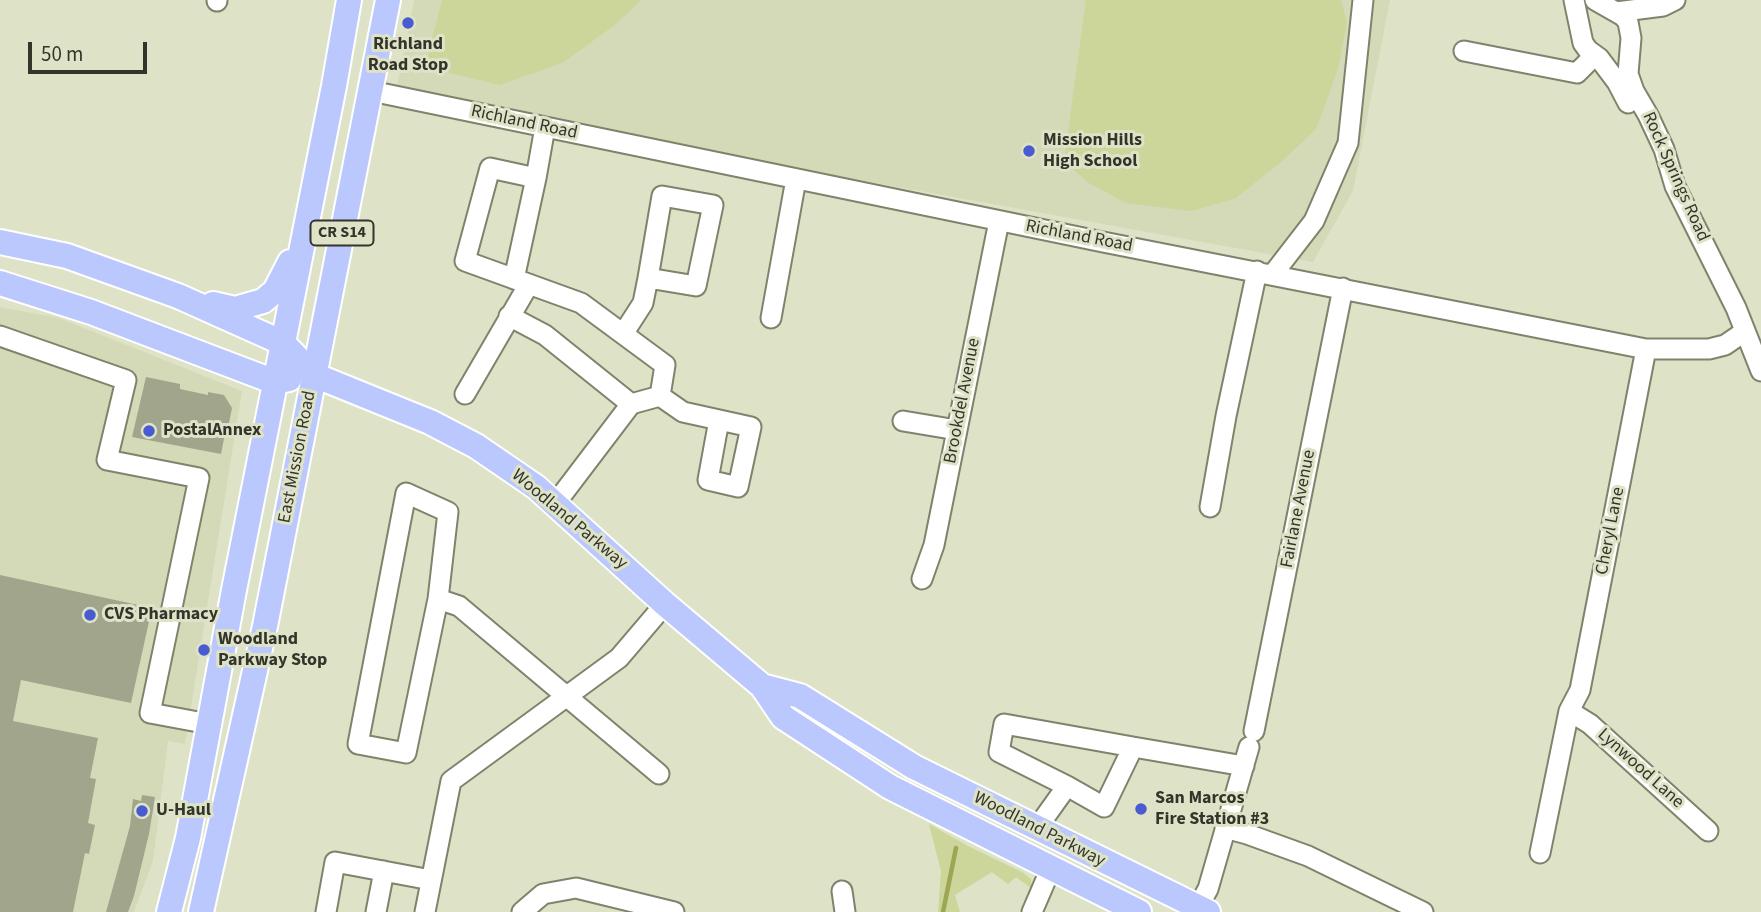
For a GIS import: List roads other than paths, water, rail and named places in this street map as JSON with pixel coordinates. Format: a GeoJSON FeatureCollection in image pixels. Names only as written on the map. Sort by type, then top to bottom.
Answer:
{"type":"FeatureCollection","features":[{"type":"Feature","properties":{"kind":"main road","name":"East Mission Road"},"geometry":{"type":"LineString","coordinates":[[169,912],[188,838],[349,0]]}},
{"type":"Feature","properties":{"kind":"main road","name":"East Mission Road"},"geometry":{"type":"LineString","coordinates":[[201,912],[265,626],[388,0]]}},
{"type":"Feature","properties":{"kind":"main road"},"geometry":{"type":"LineString","coordinates":[[178,296],[235,309],[263,301],[275,291],[284,277],[307,222]]}},
{"type":"Feature","properties":{"kind":"main road","name":"Woodland Parkway"},"geometry":{"type":"LineString","coordinates":[[0,242],[67,256],[178,296],[283,342],[314,375],[430,422],[476,446],[536,487],[665,604],[762,686],[783,717],[890,787],[1139,912]]}},
{"type":"Feature","properties":{"kind":"main road"},"geometry":{"type":"LineString","coordinates":[[0,283],[91,312],[275,382],[314,375]]}},
{"type":"Feature","properties":{"kind":"main road"},"geometry":{"type":"LineString","coordinates":[[221,829],[218,786],[245,598],[241,592],[234,590]]}},
{"type":"Feature","properties":{"kind":"main road","name":"Woodland Parkway"},"geometry":{"type":"LineString","coordinates":[[762,686],[800,696],[914,767],[1201,910]]}},
{"type":"Feature","properties":{"kind":"street"},"geometry":{"type":"LineString","coordinates":[[1210,507],[1226,416],[1265,273],[1314,221],[1348,143],[1363,0]]}},
{"type":"Feature","properties":{"kind":"street"},"geometry":{"type":"LineString","coordinates":[[1574,0],[1583,43],[1617,82],[1649,144],[1675,186]]}},
{"type":"Feature","properties":{"kind":"street"},"geometry":{"type":"LineString","coordinates":[[1582,31],[1587,19],[1607,7],[1669,3]]}},
{"type":"Feature","properties":{"kind":"street"},"geometry":{"type":"LineString","coordinates":[[1464,51],[1577,73],[1596,57],[1608,59],[1620,55],[1631,40],[1669,3]]}},
{"type":"Feature","properties":{"kind":"street"},"geometry":{"type":"LineString","coordinates":[[1607,7],[1628,22],[1631,40]]}},
{"type":"Feature","properties":{"kind":"street","name":"Rock Springs Road"},"geometry":{"type":"LineString","coordinates":[[1631,40],[1628,74],[1634,91],[1664,149],[1675,186],[1736,308],[1744,332],[1761,347]]}},
{"type":"Feature","properties":{"kind":"street","name":"Richland Road"},"geometry":{"type":"LineString","coordinates":[[371,91],[999,221],[1646,349],[1709,349],[1725,345],[1744,332]]}},
{"type":"Feature","properties":{"kind":"street"},"geometry":{"type":"LineString","coordinates":[[465,394],[509,316],[521,281],[545,127]]}},
{"type":"Feature","properties":{"kind":"street"},"geometry":{"type":"LineString","coordinates":[[536,178],[490,168],[465,261],[580,303],[665,365],[660,396]]}},
{"type":"Feature","properties":{"kind":"street"},"geometry":{"type":"LineString","coordinates":[[771,318],[796,179]]}},
{"type":"Feature","properties":{"kind":"street"},"geometry":{"type":"LineString","coordinates":[[623,334],[643,303],[662,196],[713,205],[696,286],[648,278]]}},
{"type":"Feature","properties":{"kind":"street","name":"Brookdel Avenue"},"geometry":{"type":"LineString","coordinates":[[922,579],[934,545],[999,221]]}},
{"type":"Feature","properties":{"kind":"street","name":"Fairlane Avenue"},"geometry":{"type":"LineString","coordinates":[[1201,910],[1249,748],[1343,288]]}},
{"type":"Feature","properties":{"kind":"street"},"geometry":{"type":"LineString","coordinates":[[509,316],[545,335],[631,404]]}},
{"type":"Feature","properties":{"kind":"street"},"geometry":{"type":"LineString","coordinates":[[1744,332],[1761,371]]}},
{"type":"Feature","properties":{"kind":"street"},"geometry":{"type":"LineString","coordinates":[[0,336],[126,380],[107,460],[199,478],[150,713],[209,724]]}},
{"type":"Feature","properties":{"kind":"street","name":"Cheryl Lane"},"geometry":{"type":"LineString","coordinates":[[1540,853],[1569,710],[1580,690],[1646,349]]}},
{"type":"Feature","properties":{"kind":"street"},"geometry":{"type":"LineString","coordinates":[[555,504],[631,404],[660,396]]}},
{"type":"Feature","properties":{"kind":"street"},"geometry":{"type":"LineString","coordinates":[[660,396],[683,412],[719,420]]}},
{"type":"Feature","properties":{"kind":"street"},"geometry":{"type":"LineString","coordinates":[[903,421],[957,430]]}},
{"type":"Feature","properties":{"kind":"street"},"geometry":{"type":"LineString","coordinates":[[406,494],[448,512],[438,599],[406,753],[358,744],[406,494]]}},
{"type":"Feature","properties":{"kind":"street"},"geometry":{"type":"LineString","coordinates":[[438,599],[459,606],[659,774]]}},
{"type":"Feature","properties":{"kind":"street"},"geometry":{"type":"LineString","coordinates":[[425,912],[451,781],[619,658],[665,604]]}},
{"type":"Feature","properties":{"kind":"street","name":"Lynwood Lane"},"geometry":{"type":"LineString","coordinates":[[1569,710],[1590,724],[1708,831]]}},
{"type":"Feature","properties":{"kind":"street"},"geometry":{"type":"LineString","coordinates":[[1133,747],[1104,807],[999,752],[1004,724],[1133,747],[1249,748]]}},
{"type":"Feature","properties":{"kind":"street"},"geometry":{"type":"LineString","coordinates":[[1037,828],[1067,786]]}},
{"type":"Feature","properties":{"kind":"street"},"geometry":{"type":"LineString","coordinates":[[1225,828],[1308,856],[1423,912]]}},
{"type":"Feature","properties":{"kind":"street"},"geometry":{"type":"LineString","coordinates":[[326,912],[335,862],[431,880]]}},
{"type":"Feature","properties":{"kind":"street"},"geometry":{"type":"LineString","coordinates":[[1032,912],[1051,868]]}},
{"type":"Feature","properties":{"kind":"street"},"geometry":{"type":"LineString","coordinates":[[376,912],[384,871]]}},
{"type":"Feature","properties":{"kind":"street"},"geometry":{"type":"LineString","coordinates":[[522,912],[543,894],[576,888],[674,912]]}},
{"type":"Feature","properties":{"kind":"street"},"geometry":{"type":"LineString","coordinates":[[842,891],[845,912]]}},
{"type":"Feature","properties":{"kind":"waterway"},"geometry":{"type":"LineString","coordinates":[[943,912],[956,848]]}},
{"type":"Feature","properties":{"kind":"place","name":"Richland Road Stop"},"geometry":{"type":"Point","coordinates":[408,23]}},
{"type":"Feature","properties":{"kind":"place","name":"Mission Hills High School"},"geometry":{"type":"Point","coordinates":[1029,151]}},
{"type":"Feature","properties":{"kind":"place","name":"PostalAnnex"},"geometry":{"type":"Point","coordinates":[149,431]}},
{"type":"Feature","properties":{"kind":"place","name":"CVS Pharmacy"},"geometry":{"type":"Point","coordinates":[90,615]}},
{"type":"Feature","properties":{"kind":"place","name":"Woodland Parkway Stop"},"geometry":{"type":"Point","coordinates":[204,650]}},
{"type":"Feature","properties":{"kind":"place","name":"San Marcos Fire Station #3"},"geometry":{"type":"Point","coordinates":[1141,809]}},
{"type":"Feature","properties":{"kind":"place","name":"U-Haul"},"geometry":{"type":"Point","coordinates":[142,811]}}]}
